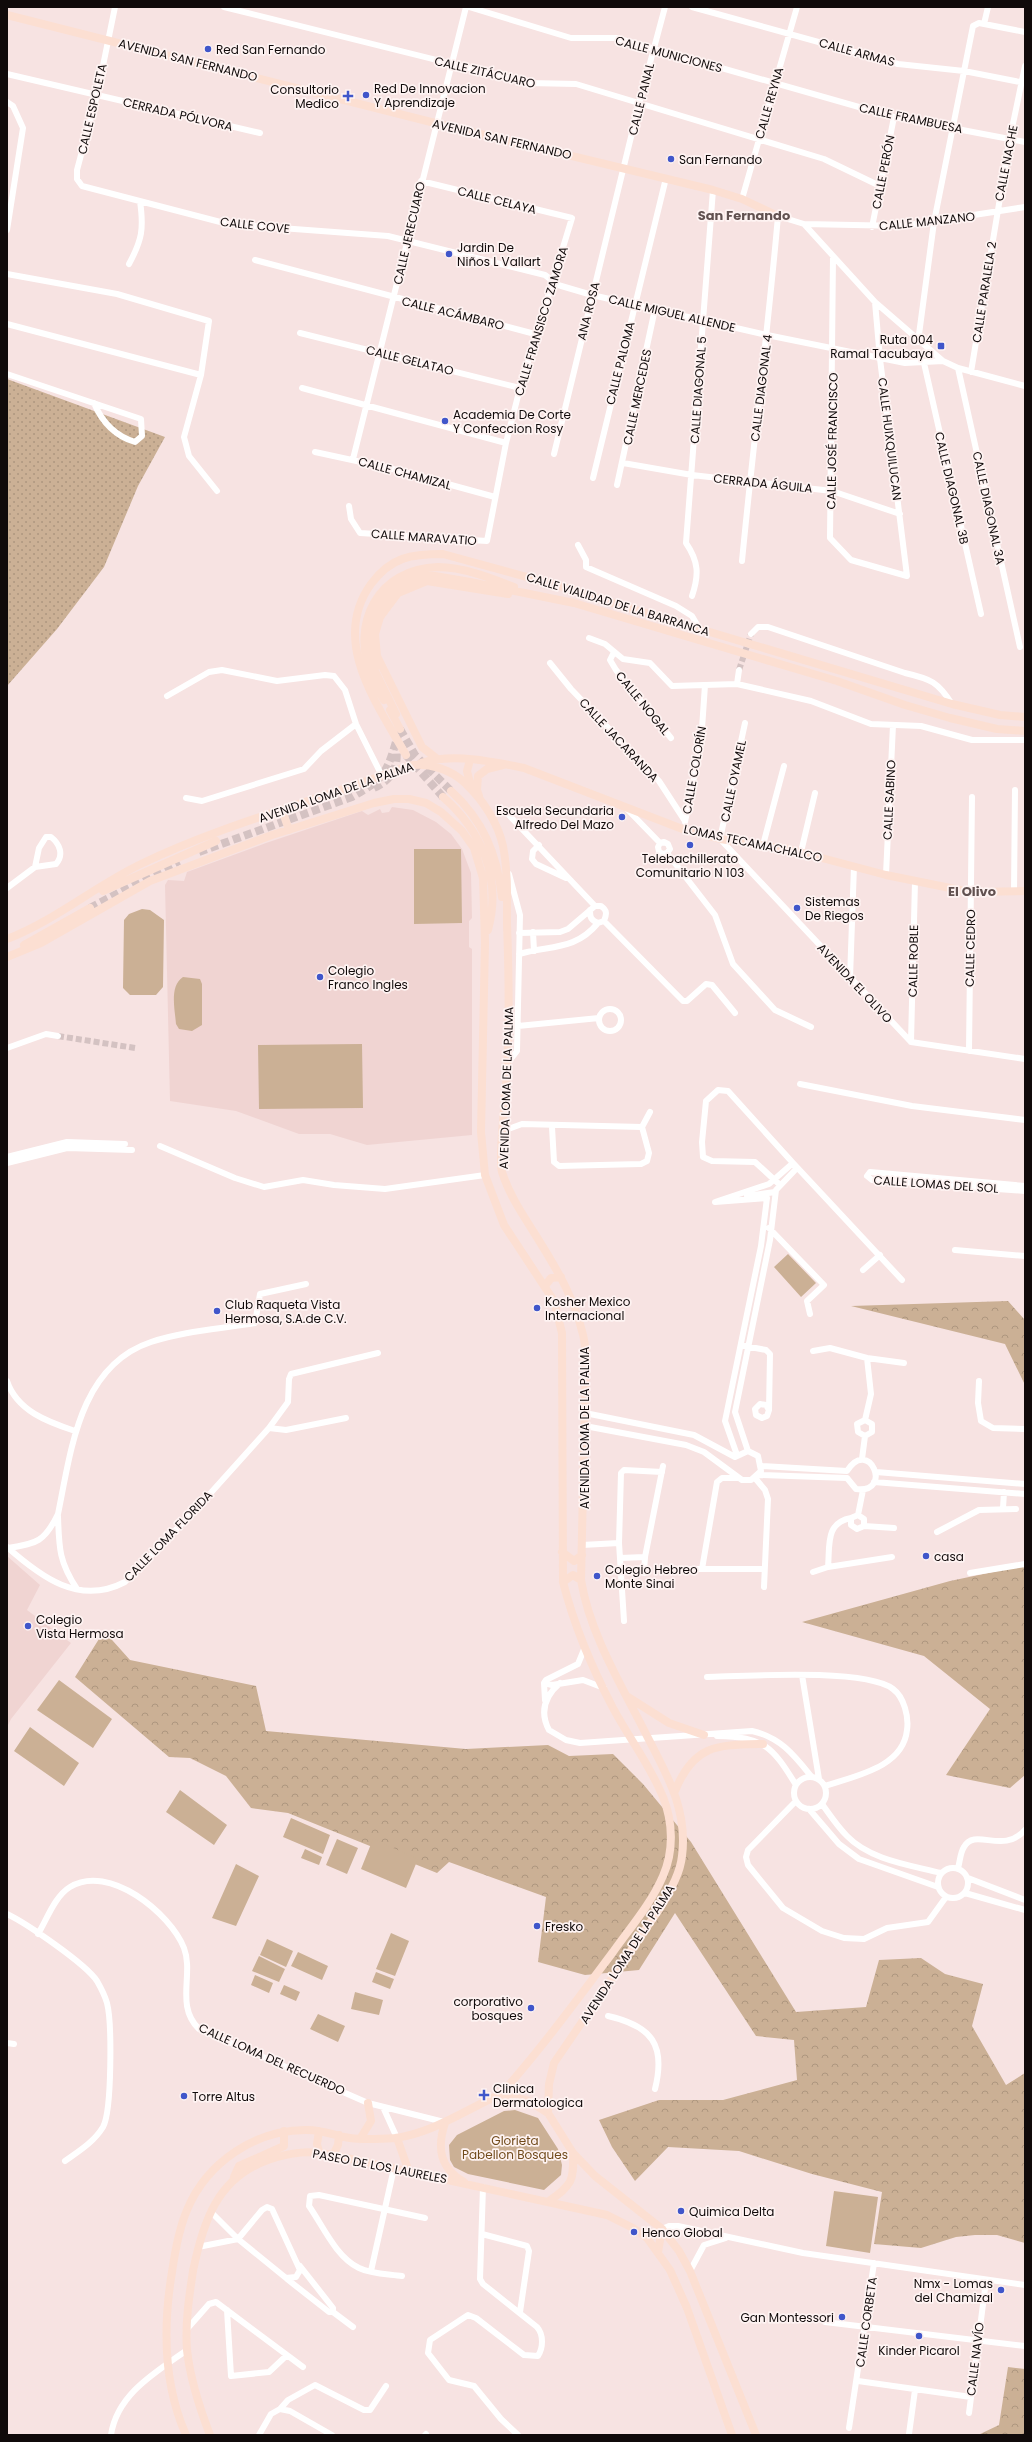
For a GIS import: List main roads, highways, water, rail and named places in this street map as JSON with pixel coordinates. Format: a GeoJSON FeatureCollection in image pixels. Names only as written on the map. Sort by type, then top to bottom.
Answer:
{"type":"FeatureCollection","features":[{"type":"Feature","properties":{"kind":"main road","name":"AVENIDA SAN FERNANDO"},"geometry":{"type":"LineString","coordinates":[[7,15],[435,123],[713,190],[742,199],[778,216]]}},
{"type":"Feature","properties":{"kind":"main road","name":"CALLE VIALIDAD DE LA BARRANCA"},"geometry":{"type":"LineString","coordinates":[[392,730],[366,686],[357,658],[354,624],[362,596],[381,571],[402,558],[443,554],[571,589],[952,704],[1000,715],[1025,717]]}},
{"type":"Feature","properties":{"kind":"main road"},"geometry":{"type":"LineString","coordinates":[[400,729],[371,677],[363,642],[366,617],[381,592],[398,577],[414,570],[437,568],[466,571],[535,595]]}},
{"type":"Feature","properties":{"kind":"main road"},"geometry":{"type":"LineString","coordinates":[[396,714],[375,671],[369,638],[372,622],[389,593],[413,578],[429,576],[535,595]]}},
{"type":"Feature","properties":{"kind":"main road"},"geometry":{"type":"LineString","coordinates":[[436,758],[422,748],[377,656],[375,634],[384,611],[398,593],[427,581],[497,593],[535,595]]}},
{"type":"Feature","properties":{"kind":"main road","name":"CALLE VIALIDAD DE LA BARRANCA"},"geometry":{"type":"LineString","coordinates":[[535,595],[610,612],[837,681],[943,716],[997,729],[1025,731]]}},
{"type":"Feature","properties":{"kind":"main road"},"geometry":{"type":"LineString","coordinates":[[392,730],[396,745]]}},
{"type":"Feature","properties":{"kind":"main road"},"geometry":{"type":"LineString","coordinates":[[392,730],[406,755]]}},
{"type":"Feature","properties":{"kind":"main road","name":"LOMAS TECAMACHALCO"},"geometry":{"type":"LineString","coordinates":[[418,764],[436,758],[506,764],[538,772],[627,809],[685,830],[720,839],[801,852],[886,875],[970,892],[1025,892]]}},
{"type":"Feature","properties":{"kind":"main road"},"geometry":{"type":"LineString","coordinates":[[470,760],[466,771],[472,790]]}},
{"type":"Feature","properties":{"kind":"main road","name":"AVENIDA LOMA DE LA PALMA"},"geometry":{"type":"LineString","coordinates":[[7,939],[51,919],[141,864],[282,810],[418,764],[448,772],[472,790],[485,807],[498,832],[506,863],[508,940],[507,1075],[501,1171],[514,1203],[561,1277],[570,1294],[583,1328],[586,1351],[581,1580],[585,1602],[596,1633],[675,1791],[683,1831],[682,1857],[674,1883],[660,1908],[554,2063],[549,2084],[548,2113]]}},
{"type":"Feature","properties":{"kind":"main road"},"geometry":{"type":"LineString","coordinates":[[485,807],[477,790],[478,776],[487,769],[506,764]]}},
{"type":"Feature","properties":{"kind":"main road"},"geometry":{"type":"LineString","coordinates":[[452,791],[476,818],[490,843],[499,874],[508,940]]}},
{"type":"Feature","properties":{"kind":"main road"},"geometry":{"type":"LineString","coordinates":[[443,797],[468,823],[482,846],[488,862],[492,905],[488,929],[484,938]]}},
{"type":"Feature","properties":{"kind":"main road","name":"AVENIDA LOMA DE LA PALMA"},"geometry":{"type":"LineString","coordinates":[[7,957],[41,943],[150,881],[289,830],[374,803],[394,799],[415,800],[441,812],[462,831],[474,848],[483,878],[484,938],[481,1132],[486,1175],[504,1225],[554,1301],[562,1333],[564,1355],[561,1471],[563,1582],[571,1613],[604,1688],[613,1707],[656,1781],[669,1814],[670,1852],[663,1876],[650,1901],[581,1995],[501,2094]]}},
{"type":"Feature","properties":{"kind":"main road"},"geometry":{"type":"LineString","coordinates":[[282,810],[289,830]]}},
{"type":"Feature","properties":{"kind":"main road"},"geometry":{"type":"LineString","coordinates":[[89,896],[106,890],[216,841]]}},
{"type":"Feature","properties":{"kind":"main road"},"geometry":{"type":"LineString","coordinates":[[7,954],[90,908]]}},
{"type":"Feature","properties":{"kind":"main road"},"geometry":{"type":"LineString","coordinates":[[545,1286],[551,1278],[561,1277]]}},
{"type":"Feature","properties":{"kind":"main road"},"geometry":{"type":"LineString","coordinates":[[562,1552],[574,1561],[582,1555]]}},
{"type":"Feature","properties":{"kind":"main road"},"geometry":{"type":"LineString","coordinates":[[563,1582],[573,1575],[581,1580]]}},
{"type":"Feature","properties":{"kind":"main road"},"geometry":{"type":"LineString","coordinates":[[627,1696],[669,1723],[704,1735]]}},
{"type":"Feature","properties":{"kind":"main road"},"geometry":{"type":"LineString","coordinates":[[675,1791],[683,1772],[690,1763],[707,1750],[717,1747],[763,1744]]}},
{"type":"Feature","properties":{"kind":"main road"},"geometry":{"type":"LineString","coordinates":[[736,2435],[732,2435],[687,2308],[670,2270],[646,2238],[621,2221],[607,2215],[467,2183],[451,2172],[440,2153],[441,2136],[445,2123],[501,2094],[529,2101],[548,2113],[573,2153],[594,2176],[662,2229],[679,2251],[690,2271],[756,2435]]}},
{"type":"Feature","properties":{"kind":"main road"},"geometry":{"type":"LineString","coordinates":[[360,2139],[371,2121],[368,2103]]}},
{"type":"Feature","properties":{"kind":"main road","name":"PASEO DE LOS LAURELES"},"geometry":{"type":"LineString","coordinates":[[186,2435],[181,2423],[166,2364],[169,2291],[177,2244],[187,2210],[197,2191],[224,2160],[243,2145],[284,2131],[319,2131],[360,2139],[397,2138],[445,2123]]}},
{"type":"Feature","properties":{"kind":"main road"},"geometry":{"type":"LineString","coordinates":[[234,2177],[239,2166],[284,2146],[284,2131]]}},
{"type":"Feature","properties":{"kind":"main road"},"geometry":{"type":"LineString","coordinates":[[319,2131],[317,2144],[319,2152]]}},
{"type":"Feature","properties":{"kind":"main road"},"geometry":{"type":"LineString","coordinates":[[333,2154],[338,2145],[339,2135]]}},
{"type":"Feature","properties":{"kind":"main road"},"geometry":{"type":"LineString","coordinates":[[397,2138],[409,2172]]}},
{"type":"Feature","properties":{"kind":"main road","name":"PASEO DE LOS LAURELES"},"geometry":{"type":"LineString","coordinates":[[210,2435],[203,2416],[188,2350],[187,2329],[190,2291],[198,2247],[211,2212],[225,2187],[234,2177],[259,2163],[287,2153],[319,2152],[467,2183]]}},
{"type":"Feature","properties":{"kind":"main road"},"geometry":{"type":"LineString","coordinates":[[549,2201],[570,2185],[574,2172],[573,2153]]}},
{"type":"Feature","properties":{"kind":"main road"},"geometry":{"type":"LineString","coordinates":[[658,2252],[659,2237],[662,2229]]}},
{"type":"Feature","properties":{"kind":"tunnel"},"geometry":{"type":"LineString","coordinates":[[739,670],[751,634]]}},
{"type":"Feature","properties":{"kind":"tunnel"},"geometry":{"type":"LineString","coordinates":[[400,729],[415,755],[451,791]]}},
{"type":"Feature","properties":{"kind":"tunnel"},"geometry":{"type":"LineString","coordinates":[[199,852],[352,797],[379,779],[384,773],[391,758],[398,735]]}},
{"type":"Feature","properties":{"kind":"tunnel"},"geometry":{"type":"LineString","coordinates":[[374,788],[386,780],[393,771],[397,753],[396,746]]}},
{"type":"Feature","properties":{"kind":"tunnel"},"geometry":{"type":"LineString","coordinates":[[406,755],[443,797]]}},
{"type":"Feature","properties":{"kind":"tunnel"},"geometry":{"type":"LineString","coordinates":[[90,908],[179,861]]}},
{"type":"Feature","properties":{"kind":"tunnel"},"geometry":{"type":"LineString","coordinates":[[58,1036],[135,1048]]}},
{"type":"Feature","properties":{"kind":"place","name":"Red San Fernando"},"geometry":{"type":"Point","coordinates":[208,49]}},
{"type":"Feature","properties":{"kind":"place","name":"Red De Innovacion Y Aprendizaje"},"geometry":{"type":"Point","coordinates":[366,95]}},
{"type":"Feature","properties":{"kind":"place","name":"Consultorio Medico"},"geometry":{"type":"Point","coordinates":[348,96]}},
{"type":"Feature","properties":{"kind":"place","name":"San Fernando"},"geometry":{"type":"Point","coordinates":[671,159]}},
{"type":"Feature","properties":{"kind":"place","name":"Jardin De Niños L Vallart"},"geometry":{"type":"Point","coordinates":[449,254]}},
{"type":"Feature","properties":{"kind":"place","name":"Ruta 004 Ramal Tacubaya"},"geometry":{"type":"Point","coordinates":[941,346]}},
{"type":"Feature","properties":{"kind":"place","name":"Academia De Corte Y Confeccion Rosy"},"geometry":{"type":"Point","coordinates":[445,421]}},
{"type":"Feature","properties":{"kind":"place","name":"Escuela Secundaria Alfredo Del Mazo"},"geometry":{"type":"Point","coordinates":[622,817]}},
{"type":"Feature","properties":{"kind":"place","name":"Telebachillerato Comunitario N 103"},"geometry":{"type":"Point","coordinates":[690,845]}},
{"type":"Feature","properties":{"kind":"place","name":"Sistemas De Riegos"},"geometry":{"type":"Point","coordinates":[797,908]}},
{"type":"Feature","properties":{"kind":"place","name":"Colegio Franco Ingles"},"geometry":{"type":"Point","coordinates":[320,977]}},
{"type":"Feature","properties":{"kind":"place","name":"Kosher Mexico Internacional"},"geometry":{"type":"Point","coordinates":[537,1308]}},
{"type":"Feature","properties":{"kind":"place","name":"Club Raqueta Vista Hermosa, S.A.de C.V."},"geometry":{"type":"Point","coordinates":[217,1311]}},
{"type":"Feature","properties":{"kind":"place","name":"casa"},"geometry":{"type":"Point","coordinates":[926,1556]}},
{"type":"Feature","properties":{"kind":"place","name":"Colegio Hebreo Monte Sinai"},"geometry":{"type":"Point","coordinates":[597,1576]}},
{"type":"Feature","properties":{"kind":"place","name":"Colegio Vista Hermosa"},"geometry":{"type":"Point","coordinates":[28,1626]}},
{"type":"Feature","properties":{"kind":"place","name":"Fresko"},"geometry":{"type":"Point","coordinates":[537,1926]}},
{"type":"Feature","properties":{"kind":"place","name":"corporativo bosques"},"geometry":{"type":"Point","coordinates":[531,2008]}},
{"type":"Feature","properties":{"kind":"place","name":"Clinica Dermatologica"},"geometry":{"type":"Point","coordinates":[484,2095]}},
{"type":"Feature","properties":{"kind":"place","name":"Torre Altus"},"geometry":{"type":"Point","coordinates":[184,2096]}},
{"type":"Feature","properties":{"kind":"place","name":"Quimica Delta"},"geometry":{"type":"Point","coordinates":[681,2211]}},
{"type":"Feature","properties":{"kind":"place","name":"Henco Global"},"geometry":{"type":"Point","coordinates":[634,2232]}},
{"type":"Feature","properties":{"kind":"place","name":"Nmx - Lomas del Chamizal"},"geometry":{"type":"Point","coordinates":[1001,2290]}},
{"type":"Feature","properties":{"kind":"place","name":"Gan Montessori"},"geometry":{"type":"Point","coordinates":[842,2317]}},
{"type":"Feature","properties":{"kind":"place","name":"Kinder Picarol"},"geometry":{"type":"Point","coordinates":[919,2336]}},
{"type":"Feature","properties":{"kind":"district","name":"San Fernando"},"geometry":{"type":"Point","coordinates":[744,215]}},
{"type":"Feature","properties":{"kind":"district","name":"El Olivo"},"geometry":{"type":"Point","coordinates":[972,891]}},
{"type":"Feature","properties":{"kind":"park label","name":"Glorieta Pabellon Bosques"},"geometry":{"type":"Point","coordinates":[515,2147]}}]}
